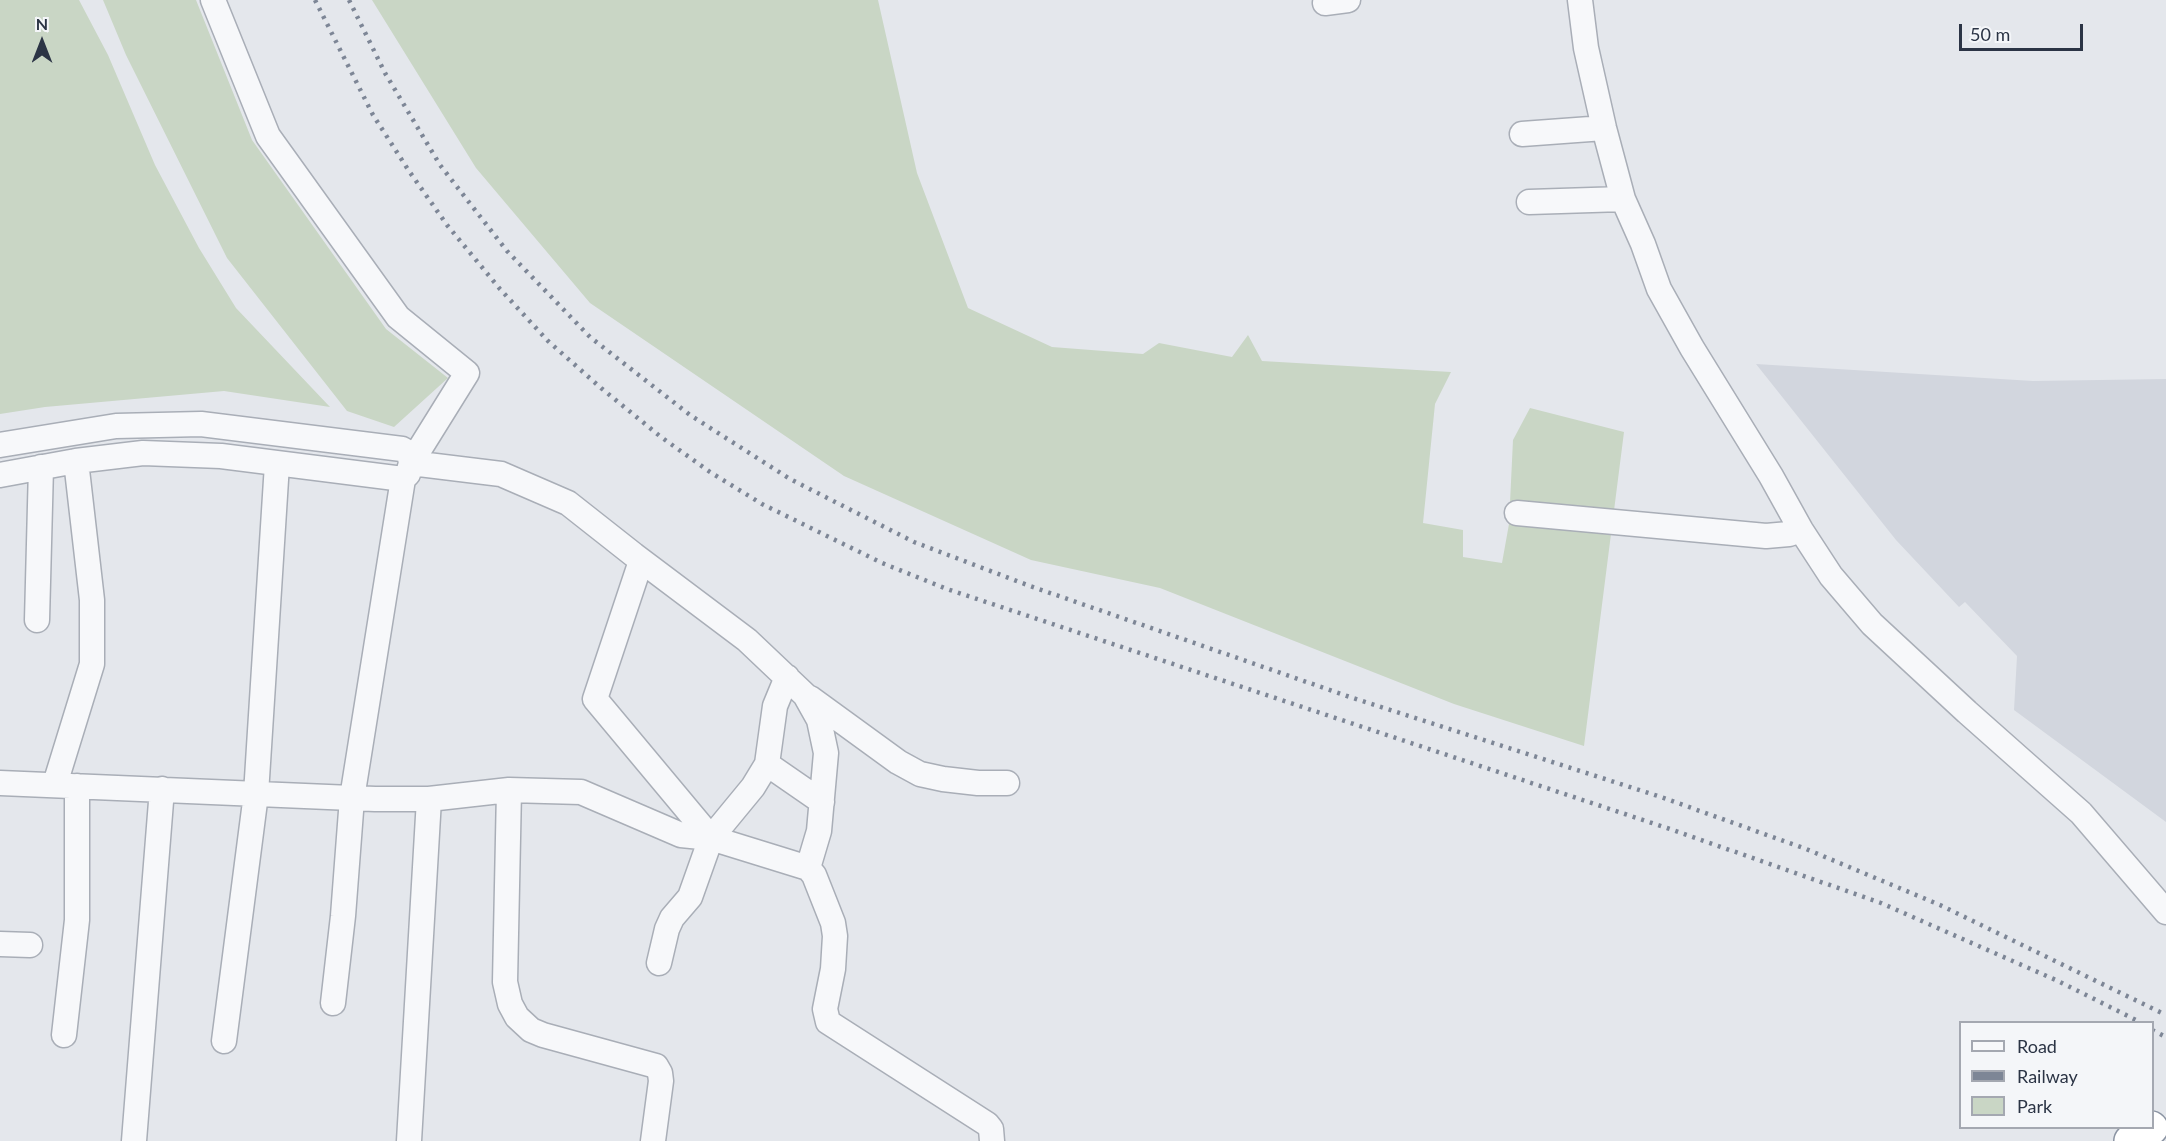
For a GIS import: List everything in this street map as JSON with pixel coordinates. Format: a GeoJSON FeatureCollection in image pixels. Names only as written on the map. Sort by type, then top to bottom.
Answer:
{"type":"FeatureCollection","features":[{"type":"Feature","properties":{"kind":"street"},"geometry":{"type":"LineString","coordinates":[[213,0],[268,136],[398,316],[467,373],[407,471]]}},
{"type":"Feature","properties":{"kind":"street"},"geometry":{"type":"LineString","coordinates":[[1580,0],[1586,48],[1623,199],[1643,244],[1659,289],[1692,348],[1772,476],[1801,530],[1831,576],[1872,624],[2081,813],[2166,912]]}},
{"type":"Feature","properties":{"kind":"street"},"geometry":{"type":"LineString","coordinates":[[1522,134],[1604,128]]}},
{"type":"Feature","properties":{"kind":"street"},"geometry":{"type":"LineString","coordinates":[[1529,202],[1623,199]]}},
{"type":"Feature","properties":{"kind":"street"},"geometry":{"type":"LineString","coordinates":[[0,445],[116,426],[201,424],[402,449],[408,453],[407,471],[352,798],[343,916],[333,1003]]}},
{"type":"Feature","properties":{"kind":"street"},"geometry":{"type":"LineString","coordinates":[[0,475],[76,460],[143,453],[221,456],[277,464],[501,474],[568,502],[641,561],[747,640],[805,695],[898,762],[920,774],[944,779],[978,783],[1007,783]]}},
{"type":"Feature","properties":{"kind":"street"},"geometry":{"type":"LineString","coordinates":[[64,1035],[77,920],[66,785],[92,664],[92,600],[76,460]]}},
{"type":"Feature","properties":{"kind":"street"},"geometry":{"type":"LineString","coordinates":[[225,1041],[256,794],[277,464]]}},
{"type":"Feature","properties":{"kind":"street"},"geometry":{"type":"LineString","coordinates":[[37,620],[41,467]]}},
{"type":"Feature","properties":{"kind":"street"},"geometry":{"type":"LineString","coordinates":[[1517,513],[1766,536],[1789,534],[1801,530]]}},
{"type":"Feature","properties":{"kind":"street"},"geometry":{"type":"LineString","coordinates":[[641,561],[595,699],[711,838]]}},
{"type":"Feature","properties":{"kind":"street"},"geometry":{"type":"LineString","coordinates":[[659,963],[667,929],[672,918],[690,897],[711,838],[753,787],[767,764],[775,706],[787,677]]}},
{"type":"Feature","properties":{"kind":"street"},"geometry":{"type":"LineString","coordinates":[[805,695],[819,720],[826,753],[819,831],[808,868]]}},
{"type":"Feature","properties":{"kind":"street"},"geometry":{"type":"LineString","coordinates":[[767,764],[822,802]]}},
{"type":"Feature","properties":{"kind":"street"},"geometry":{"type":"LineString","coordinates":[[0,783],[352,798],[429,799],[509,790],[581,792],[681,835],[711,838],[808,868],[814,874],[833,923],[835,936],[833,969],[825,1009],[828,1022],[987,1124],[991,1129],[992,1141]]}},
{"type":"Feature","properties":{"kind":"street"},"geometry":{"type":"LineString","coordinates":[[134,1141],[162,789]]}},
{"type":"Feature","properties":{"kind":"street"},"geometry":{"type":"LineString","coordinates":[[509,790],[505,982],[510,1004],[517,1017],[531,1030],[656,1066],[661,1081],[653,1141]]}},
{"type":"Feature","properties":{"kind":"street"},"geometry":{"type":"LineString","coordinates":[[409,1141],[429,799]]}},
{"type":"Feature","properties":{"kind":"street"},"geometry":{"type":"LineString","coordinates":[[0,944],[30,945]]}},
{"type":"Feature","properties":{"kind":"shaded area"},"geometry":{"type":"Polygon","coordinates":[[[1756,364],[2033,381],[2166,379],[2166,822],[2014,710],[2017,656],[1965,602],[1959,607],[1896,540],[1756,364]]]}},
{"type":"Feature","properties":{"kind":"green space"},"geometry":{"type":"Polygon","coordinates":[[[0,0],[79,0],[108,55],[155,165],[199,248],[236,308],[330,407],[224,391],[45,407],[0,414],[0,0]]]}},
{"type":"Feature","properties":{"kind":"green space"},"geometry":{"type":"Polygon","coordinates":[[[103,0],[196,0],[252,140],[386,329],[448,378],[394,427],[347,411],[227,258],[126,55],[103,0]]]}},
{"type":"Feature","properties":{"kind":"green space"},"geometry":{"type":"Polygon","coordinates":[[[372,0],[878,0],[917,173],[968,308],[1052,347],[1143,354],[1159,343],[1232,357],[1248,335],[1262,361],[1451,372],[1435,404],[1423,523],[1463,530],[1463,557],[1502,563],[1509,524],[1513,440],[1530,408],[1624,432],[1584,746],[1454,704],[1160,588],[1031,560],[844,476],[590,303],[476,168],[372,0]]]}},
{"type":"Feature","properties":{"kind":"railway"},"geometry":{"type":"LineString","coordinates":[[315,0],[373,115],[447,225],[500,289],[548,341],[601,388],[661,437],[710,472],[762,504],[882,563],[947,589],[1667,828],[1881,903],[2058,981],[2138,1021]]}},
{"type":"Feature","properties":{"kind":"railway"},"geometry":{"type":"LineString","coordinates":[[349,0],[385,73],[440,165],[507,251],[590,337],[690,415],[790,479],[914,542],[1030,586],[1350,697],[1661,797],[1806,849],[1940,905],[2166,1015]]}},
{"type":"Feature","properties":{"kind":"railway"},"geometry":{"type":"LineString","coordinates":[[2154,1031],[2166,1037]]}}]}
